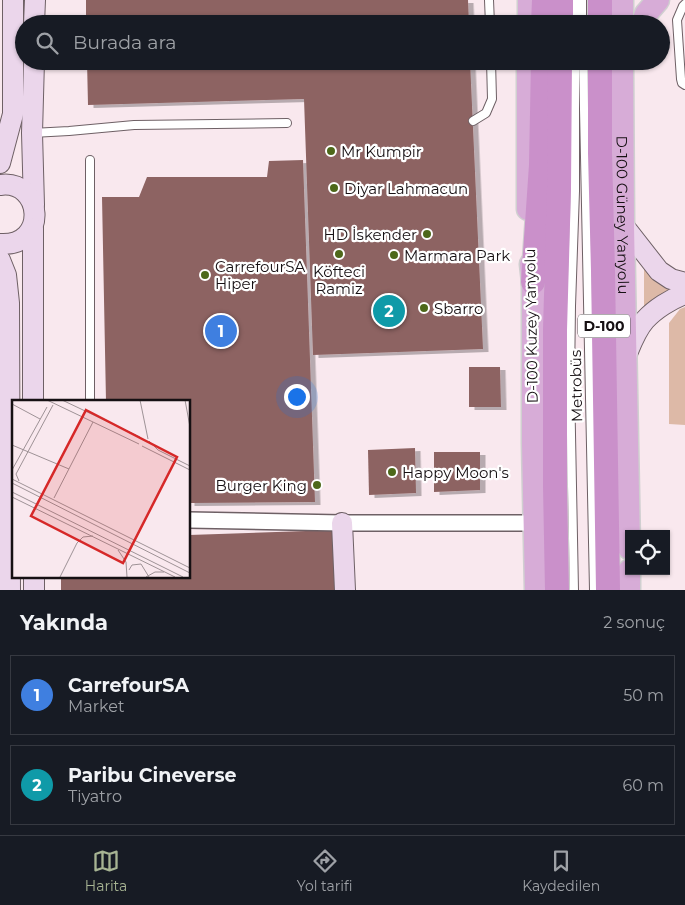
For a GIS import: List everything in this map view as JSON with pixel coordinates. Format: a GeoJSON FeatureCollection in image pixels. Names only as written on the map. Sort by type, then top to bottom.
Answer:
{"type":"FeatureCollection","features":[{"type":"Feature","properties":{"kind":"highway"},"geometry":{"type":"LineString","coordinates":[[543,15],[544,0]]}},
{"type":"Feature","properties":{"kind":"highway"},"geometry":{"type":"LineString","coordinates":[[561,0],[561,15]]}},
{"type":"Feature","properties":{"kind":"highway"},"geometry":{"type":"LineString","coordinates":[[600,0],[600,15]]}},
{"type":"Feature","properties":{"kind":"highway"},"geometry":{"type":"LineString","coordinates":[[532,282],[542,164],[543,70]]}},
{"type":"Feature","properties":{"kind":"highway","name":"D-100"},"geometry":{"type":"LineString","coordinates":[[556,590],[555,330],[560,70]]}},
{"type":"Feature","properties":{"kind":"highway","name":"D-100"},"geometry":{"type":"LineString","coordinates":[[600,70],[608,590]]}},
{"type":"Feature","properties":{"kind":"main road"},"geometry":{"type":"LineString","coordinates":[[0,163],[13,114],[13,0]]}},
{"type":"Feature","properties":{"kind":"main road"},"geometry":{"type":"LineString","coordinates":[[34,15],[35,0]]}},
{"type":"Feature","properties":{"kind":"main road"},"geometry":{"type":"LineString","coordinates":[[529,15],[530,0]]}},
{"type":"Feature","properties":{"kind":"main road"},"geometry":{"type":"LineString","coordinates":[[622,0],[622,15]]}},
{"type":"Feature","properties":{"kind":"main road"},"geometry":{"type":"LineString","coordinates":[[646,15],[658,0]]}},
{"type":"Feature","properties":{"kind":"main road"},"geometry":{"type":"LineString","coordinates":[[33,400],[32,228],[35,214],[32,133],[34,70]]}},
{"type":"Feature","properties":{"kind":"main road","name":"D-100 Kuzey Yanyolu"},"geometry":{"type":"LineString","coordinates":[[528,70],[528,214],[532,282],[536,590]]}},
{"type":"Feature","properties":{"kind":"main road","name":"D-100 Güney Yanyolu"},"geometry":{"type":"LineString","coordinates":[[622,70],[629,530]]}},
{"type":"Feature","properties":{"kind":"main road"},"geometry":{"type":"LineString","coordinates":[[622,118],[630,70]]}},
{"type":"Feature","properties":{"kind":"main road"},"geometry":{"type":"LineString","coordinates":[[0,184],[12,185],[22,189],[34,205]]}},
{"type":"Feature","properties":{"kind":"main road"},"geometry":{"type":"LineString","coordinates":[[623,225],[659,271],[670,279],[685,283]]}},
{"type":"Feature","properties":{"kind":"main road"},"geometry":{"type":"LineString","coordinates":[[0,244],[18,242],[32,228]]}},
{"type":"Feature","properties":{"kind":"main road"},"geometry":{"type":"LineString","coordinates":[[0,260],[6,276],[9,303],[10,590]]}},
{"type":"Feature","properties":{"kind":"main road"},"geometry":{"type":"LineString","coordinates":[[626,356],[644,321],[659,308],[685,294]]}},
{"type":"Feature","properties":{"kind":"main road"},"geometry":{"type":"LineString","coordinates":[[342,523],[346,590]]}},
{"type":"Feature","properties":{"kind":"main road"},"geometry":{"type":"LineString","coordinates":[[629,575],[630,590]]}},
{"type":"Feature","properties":{"kind":"street"},"geometry":{"type":"LineString","coordinates":[[190,520],[342,523],[534,523]]}},
{"type":"Feature","properties":{"kind":"lane"},"geometry":{"type":"LineString","coordinates":[[489,0],[490,15]]}},
{"type":"Feature","properties":{"kind":"lane"},"geometry":{"type":"LineString","coordinates":[[574,0],[575,15]]}},
{"type":"Feature","properties":{"kind":"lane"},"geometry":{"type":"LineString","coordinates":[[582,0],[582,15]]}},
{"type":"Feature","properties":{"kind":"lane"},"geometry":{"type":"LineString","coordinates":[[685,4],[681,20],[681,79],[685,85]]}},
{"type":"Feature","properties":{"kind":"lane"},"geometry":{"type":"LineString","coordinates":[[473,121],[486,113],[492,99],[491,70]]}},
{"type":"Feature","properties":{"kind":"lane","name":"Metrobüs"},"geometry":{"type":"LineString","coordinates":[[574,590],[570,373],[575,70]]}},
{"type":"Feature","properties":{"kind":"lane","name":"Metrobüs"},"geometry":{"type":"LineString","coordinates":[[583,70],[594,590]]}},
{"type":"Feature","properties":{"kind":"lane"},"geometry":{"type":"LineString","coordinates":[[32,133],[134,125],[287,123]]}},
{"type":"Feature","properties":{"kind":"lane"},"geometry":{"type":"LineString","coordinates":[[90,160],[90,400]]}},
{"type":"Feature","properties":{"kind":"shaded area"},"geometry":{"type":"Polygon","coordinates":[[[644,266],[674,287],[644,307],[644,266]]]}},
{"type":"Feature","properties":{"kind":"shaded area"},"geometry":{"type":"Polygon","coordinates":[[[685,307],[685,425],[669,424],[669,323],[680,309],[685,307]]]}},
{"type":"Feature","properties":{"kind":"building"},"geometry":{"type":"Polygon","coordinates":[[[86,0],[468,0],[469,15],[86,15],[86,0]]]}},
{"type":"Feature","properties":{"kind":"building","name":"Marmara Park"},"geometry":{"type":"Polygon","coordinates":[[[87,70],[470,70],[483,349],[313,355],[304,99],[88,105],[87,70]]]}},
{"type":"Feature","properties":{"kind":"building","name":"CarrefourSA Hiper"},"geometry":{"type":"Polygon","coordinates":[[[303,160],[315,502],[190,503],[190,400],[106,400],[102,197],[139,197],[147,177],[267,177],[269,161],[303,160]]]}},
{"type":"Feature","properties":{"kind":"building"},"geometry":{"type":"Polygon","coordinates":[[[469,367],[500,367],[501,407],[469,407],[469,367]]]}},
{"type":"Feature","properties":{"kind":"building","name":"Happy Moon's"},"geometry":{"type":"Polygon","coordinates":[[[415,448],[416,493],[369,495],[368,450],[415,448]]]}},
{"type":"Feature","properties":{"kind":"building"},"geometry":{"type":"Polygon","coordinates":[[[434,452],[480,452],[480,490],[434,492],[434,452]]]}},
{"type":"Feature","properties":{"kind":"building"},"geometry":{"type":"Polygon","coordinates":[[[335,530],[337,590],[61,590],[61,578],[190,578],[190,535],[335,530]]]}},
{"type":"Feature","properties":{"kind":"place","name":"Mr Kumpir"},"geometry":{"type":"Point","coordinates":[331,151]}},
{"type":"Feature","properties":{"kind":"place","name":"Diyar Lahmacun"},"geometry":{"type":"Point","coordinates":[334,188]}},
{"type":"Feature","properties":{"kind":"place","name":"HD İskender"},"geometry":{"type":"Point","coordinates":[427,234]}},
{"type":"Feature","properties":{"kind":"place","name":"Köfteci Ramiz"},"geometry":{"type":"Point","coordinates":[339,254]}},
{"type":"Feature","properties":{"kind":"place","name":"Marmara Park"},"geometry":{"type":"Point","coordinates":[394,255]}},
{"type":"Feature","properties":{"kind":"place","name":"CarrefourSA Hiper"},"geometry":{"type":"Point","coordinates":[205,275]}},
{"type":"Feature","properties":{"kind":"place","name":"Sbarro"},"geometry":{"type":"Point","coordinates":[424,308]}},
{"type":"Feature","properties":{"kind":"place","name":"Paribu Cineverse"},"geometry":{"type":"Point","coordinates":[389,311]}},
{"type":"Feature","properties":{"kind":"place","name":"CarrefourSA"},"geometry":{"type":"Point","coordinates":[221,331]}},
{"type":"Feature","properties":{"kind":"place","name":"Happy Moon's"},"geometry":{"type":"Point","coordinates":[392,472]}},
{"type":"Feature","properties":{"kind":"place","name":"Burger King"},"geometry":{"type":"Point","coordinates":[317,485]}}]}
